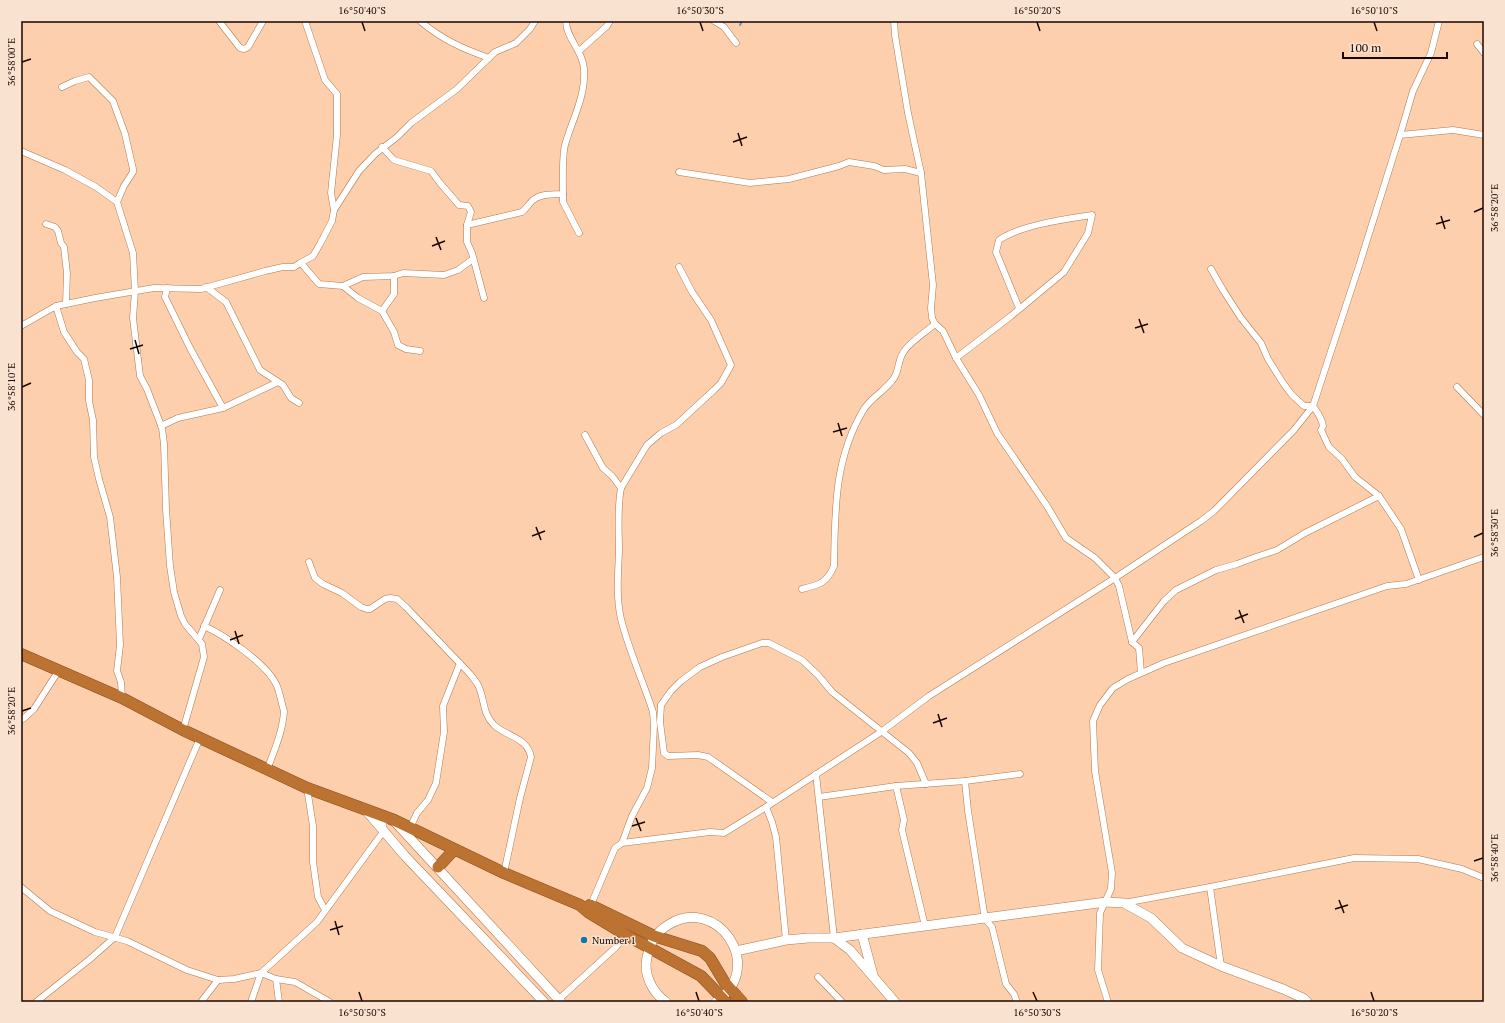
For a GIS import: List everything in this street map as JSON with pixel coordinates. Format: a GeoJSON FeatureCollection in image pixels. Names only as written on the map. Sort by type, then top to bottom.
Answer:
{"type":"FeatureCollection","features":[{"type":"Feature","properties":{"kind":"highway"},"geometry":{"type":"LineString","coordinates":[[21,654],[122,698],[182,730],[307,788],[389,818],[504,873],[586,908],[654,936],[693,948],[705,954],[712,963],[724,998]]}},
{"type":"Feature","properties":{"kind":"highway"},"geometry":{"type":"LineString","coordinates":[[438,867],[454,850]]}},
{"type":"Feature","properties":{"kind":"highway"},"geometry":{"type":"LineString","coordinates":[[586,908],[626,935],[701,976],[724,998],[742,1002]]}},
{"type":"Feature","properties":{"kind":"highway"},"geometry":{"type":"LineString","coordinates":[[681,964],[689,951],[693,948]]}},
{"type":"Feature","properties":{"kind":"highway"},"geometry":{"type":"LineString","coordinates":[[701,976],[712,963]]}},
{"type":"Feature","properties":{"kind":"street"},"geometry":{"type":"LineString","coordinates":[[220,21],[240,48],[244,49],[248,47],[263,21]]}},
{"type":"Feature","properties":{"kind":"street"},"geometry":{"type":"LineString","coordinates":[[21,326],[56,306],[135,291],[168,288],[198,289],[265,271],[283,267],[291,267],[313,256],[332,221],[334,210],[331,193],[337,135],[337,94],[325,80],[305,21]]}},
{"type":"Feature","properties":{"kind":"street"},"geometry":{"type":"LineString","coordinates":[[420,21],[437,34],[462,49],[488,58]]}},
{"type":"Feature","properties":{"kind":"street"},"geometry":{"type":"LineString","coordinates":[[334,210],[359,171],[382,147],[397,137],[411,123],[457,89],[498,50],[516,42],[530,29],[535,21]]}},
{"type":"Feature","properties":{"kind":"street"},"geometry":{"type":"LineString","coordinates":[[566,21],[567,29],[578,51],[584,69],[584,88],[564,146],[563,202],[579,233]]}},
{"type":"Feature","properties":{"kind":"street"},"geometry":{"type":"LineString","coordinates":[[578,51],[607,26],[610,21]]}},
{"type":"Feature","properties":{"kind":"street"},"geometry":{"type":"LineString","coordinates":[[714,21],[724,27],[736,43]]}},
{"type":"Feature","properties":{"kind":"street"},"geometry":{"type":"LineString","coordinates":[[894,21],[908,113],[921,173],[933,285],[931,313],[935,324],[943,331],[956,358],[979,395],[997,433],[1047,506],[1066,538],[1095,558],[1115,578],[1119,586],[1132,642],[1139,648],[1140,673]]}},
{"type":"Feature","properties":{"kind":"street"},"geometry":{"type":"LineString","coordinates":[[586,908],[615,848],[622,843],[710,832],[724,833],[881,732],[929,696],[1115,578],[1201,521],[1214,511],[1294,430],[1313,406],[1358,269],[1413,91],[1431,53],[1439,21]]}},
{"type":"Feature","properties":{"kind":"street"},"geometry":{"type":"LineString","coordinates":[[1477,44],[1484,53]]}},
{"type":"Feature","properties":{"kind":"street"},"geometry":{"type":"LineString","coordinates":[[62,87],[75,81],[88,78],[113,101],[126,134],[133,169],[117,202]]}},
{"type":"Feature","properties":{"kind":"street"},"geometry":{"type":"LineString","coordinates":[[1400,135],[1453,130],[1484,135]]}},
{"type":"Feature","properties":{"kind":"street"},"geometry":{"type":"LineString","coordinates":[[382,147],[394,160],[431,171],[440,184],[460,205],[468,206],[471,212],[467,225],[467,242],[484,298]]}},
{"type":"Feature","properties":{"kind":"street"},"geometry":{"type":"LineString","coordinates":[[21,152],[64,170],[96,187],[117,202],[133,253],[135,291],[133,318],[140,376],[147,389],[160,426],[164,444],[166,509],[170,566],[174,592],[185,624],[199,639],[203,648],[204,657],[182,730]]}},
{"type":"Feature","properties":{"kind":"street"},"geometry":{"type":"LineString","coordinates":[[679,172],[750,183],[789,179],[849,162],[874,166],[884,170],[905,169],[921,173]]}},
{"type":"Feature","properties":{"kind":"street"},"geometry":{"type":"LineString","coordinates":[[467,225],[522,212],[539,196],[563,194]]}},
{"type":"Feature","properties":{"kind":"street"},"geometry":{"type":"LineString","coordinates":[[956,358],[1012,316],[1019,308],[1064,272],[1088,233],[1092,215],[1021,229],[1007,234],[999,240],[996,252],[1019,308]]}},
{"type":"Feature","properties":{"kind":"street"},"geometry":{"type":"LineString","coordinates":[[46,224],[56,227],[61,243],[64,247],[67,273],[66,304]]}},
{"type":"Feature","properties":{"kind":"street"},"geometry":{"type":"LineString","coordinates":[[301,263],[319,284],[343,286],[363,277],[394,276],[403,273],[444,274],[458,270],[473,259]]}},
{"type":"Feature","properties":{"kind":"street"},"geometry":{"type":"LineString","coordinates":[[622,843],[632,816],[647,788],[652,768],[654,726],[653,712],[624,627],[618,604],[618,507],[621,488],[650,442],[661,433],[676,425],[714,390],[721,383],[731,364],[712,320],[692,292],[680,266]]}},
{"type":"Feature","properties":{"kind":"street"},"geometry":{"type":"LineString","coordinates":[[1211,269],[1241,318],[1261,343],[1268,358],[1292,395],[1304,406],[1313,406]]}},
{"type":"Feature","properties":{"kind":"street"},"geometry":{"type":"LineString","coordinates":[[382,311],[394,294],[394,276]]}},
{"type":"Feature","properties":{"kind":"street"},"geometry":{"type":"LineString","coordinates":[[343,286],[358,298],[382,311],[394,332],[398,345],[406,350],[420,351]]}},
{"type":"Feature","properties":{"kind":"street"},"geometry":{"type":"LineString","coordinates":[[206,287],[226,302],[260,370],[286,388],[291,398],[298,403]]}},
{"type":"Feature","properties":{"kind":"street"},"geometry":{"type":"LineString","coordinates":[[168,288],[165,297],[190,348],[223,408]]}},
{"type":"Feature","properties":{"kind":"street"},"geometry":{"type":"LineString","coordinates":[[56,306],[64,332],[76,352],[84,359],[89,380],[93,420],[94,457],[110,517],[118,577],[120,645],[117,672],[121,682],[122,698]]}},
{"type":"Feature","properties":{"kind":"street"},"geometry":{"type":"LineString","coordinates":[[802,589],[818,586],[830,576],[834,566],[835,504],[841,468],[849,439],[864,409],[871,400],[895,377],[900,358],[906,348],[935,324]]}},
{"type":"Feature","properties":{"kind":"street"},"geometry":{"type":"LineString","coordinates":[[160,426],[178,418],[223,408],[278,382]]}},
{"type":"Feature","properties":{"kind":"street"},"geometry":{"type":"LineString","coordinates":[[1457,387],[1484,415]]}},
{"type":"Feature","properties":{"kind":"street"},"geometry":{"type":"LineString","coordinates":[[1313,406],[1323,421],[1321,430],[1329,447],[1342,459],[1355,477],[1379,496],[1401,529],[1419,580]]}},
{"type":"Feature","properties":{"kind":"street"},"geometry":{"type":"LineString","coordinates":[[584,435],[603,468],[612,476],[621,488]]}},
{"type":"Feature","properties":{"kind":"street"},"geometry":{"type":"LineString","coordinates":[[1132,642],[1164,601],[1176,590],[1216,570],[1277,550],[1305,533],[1379,496]]}},
{"type":"Feature","properties":{"kind":"street"},"geometry":{"type":"LineString","coordinates":[[1108,1002],[1098,970],[1100,913],[1111,889],[1112,872],[1094,772],[1093,721],[1100,705],[1113,688],[1164,662],[1387,586],[1406,584],[1484,557]]}},
{"type":"Feature","properties":{"kind":"street"},"geometry":{"type":"LineString","coordinates":[[310,562],[315,578],[322,584],[342,593],[361,607],[370,609],[385,599],[397,599],[420,620],[460,663],[478,686],[487,717],[496,726],[526,744],[530,750],[531,756],[520,798],[504,873]]}},
{"type":"Feature","properties":{"kind":"street"},"geometry":{"type":"LineString","coordinates":[[199,639],[220,590]]}},
{"type":"Feature","properties":{"kind":"street"},"geometry":{"type":"LineString","coordinates":[[204,626],[225,636],[254,659],[268,672],[276,683],[284,710],[283,724],[267,770]]}},
{"type":"Feature","properties":{"kind":"street"},"geometry":{"type":"LineString","coordinates":[[772,802],[708,757],[698,755],[668,756],[664,753],[660,722],[661,705],[681,681],[700,666],[722,656],[762,643],[769,643],[802,660],[818,675],[832,692],[909,754],[917,763],[926,784]]}},
{"type":"Feature","properties":{"kind":"street"},"geometry":{"type":"LineString","coordinates":[[410,828],[418,813],[428,800],[436,783],[444,732],[443,706],[460,663]]}},
{"type":"Feature","properties":{"kind":"street"},"geometry":{"type":"LineString","coordinates":[[21,718],[23,719],[34,709],[58,670]]}},
{"type":"Feature","properties":{"kind":"street"},"geometry":{"type":"LineString","coordinates":[[36,1002],[115,937],[200,738]]}},
{"type":"Feature","properties":{"kind":"street"},"geometry":{"type":"LineString","coordinates":[[816,774],[834,938],[850,950],[895,1002]]}},
{"type":"Feature","properties":{"kind":"street"},"geometry":{"type":"LineString","coordinates":[[819,797],[896,786],[965,781],[1020,774]]}},
{"type":"Feature","properties":{"kind":"street"},"geometry":{"type":"LineString","coordinates":[[965,781],[968,811],[985,919],[992,927],[1006,984],[1014,994],[1017,1002]]}},
{"type":"Feature","properties":{"kind":"street"},"geometry":{"type":"LineString","coordinates":[[896,786],[904,820],[902,830],[925,926]]}},
{"type":"Feature","properties":{"kind":"street"},"geometry":{"type":"LineString","coordinates":[[307,788],[313,826],[312,858],[318,896],[325,910]]}},
{"type":"Feature","properties":{"kind":"street"},"geometry":{"type":"LineString","coordinates":[[766,807],[776,837],[786,940]]}},
{"type":"Feature","properties":{"kind":"street"},"geometry":{"type":"LineString","coordinates":[[364,808],[383,832],[544,1002]]}},
{"type":"Feature","properties":{"kind":"street"},"geometry":{"type":"LineString","coordinates":[[251,1002],[261,973],[317,922],[383,832],[389,818],[438,867],[558,1001],[615,948],[626,935]]}},
{"type":"Feature","properties":{"kind":"street"},"geometry":{"type":"LineString","coordinates":[[736,951],[786,940],[834,938],[1106,902],[1124,903],[1354,858],[1418,859],[1462,869],[1484,878]]}},
{"type":"Feature","properties":{"kind":"street"},"geometry":{"type":"LineString","coordinates":[[21,887],[50,911],[94,932],[127,941],[187,970],[218,980],[234,979],[261,973],[276,979],[295,982],[330,1002]]}},
{"type":"Feature","properties":{"kind":"street"},"geometry":{"type":"LineString","coordinates":[[1210,887],[1221,966]]}},
{"type":"Feature","properties":{"kind":"street"},"geometry":{"type":"LineString","coordinates":[[1124,903],[1151,918],[1182,948],[1221,966],[1283,989],[1303,998],[1307,1002]]}},
{"type":"Feature","properties":{"kind":"street"},"geometry":{"type":"LineString","coordinates":[[666,1002],[654,990],[649,981],[646,970],[648,948],[654,936],[661,929],[672,922],[685,918],[698,918],[711,922],[722,929],[730,939],[736,951],[738,968],[736,977],[724,998]]}},
{"type":"Feature","properties":{"kind":"street"},"geometry":{"type":"LineString","coordinates":[[862,934],[874,977]]}},
{"type":"Feature","properties":{"kind":"street"},"geometry":{"type":"LineString","coordinates":[[522,980],[532,971]]}},
{"type":"Feature","properties":{"kind":"street"},"geometry":{"type":"LineString","coordinates":[[818,977],[842,1002]]}},
{"type":"Feature","properties":{"kind":"street"},"geometry":{"type":"LineString","coordinates":[[276,979],[280,1002]]}},
{"type":"Feature","properties":{"kind":"street"},"geometry":{"type":"LineString","coordinates":[[201,1002],[218,980]]}},
{"type":"Feature","properties":{"kind":"waterway"},"geometry":{"type":"LineString","coordinates":[[740,25],[742,21]]}},
{"type":"Feature","properties":{"kind":"place","name":"Number 1"},"geometry":{"type":"Point","coordinates":[584,940]}}]}
